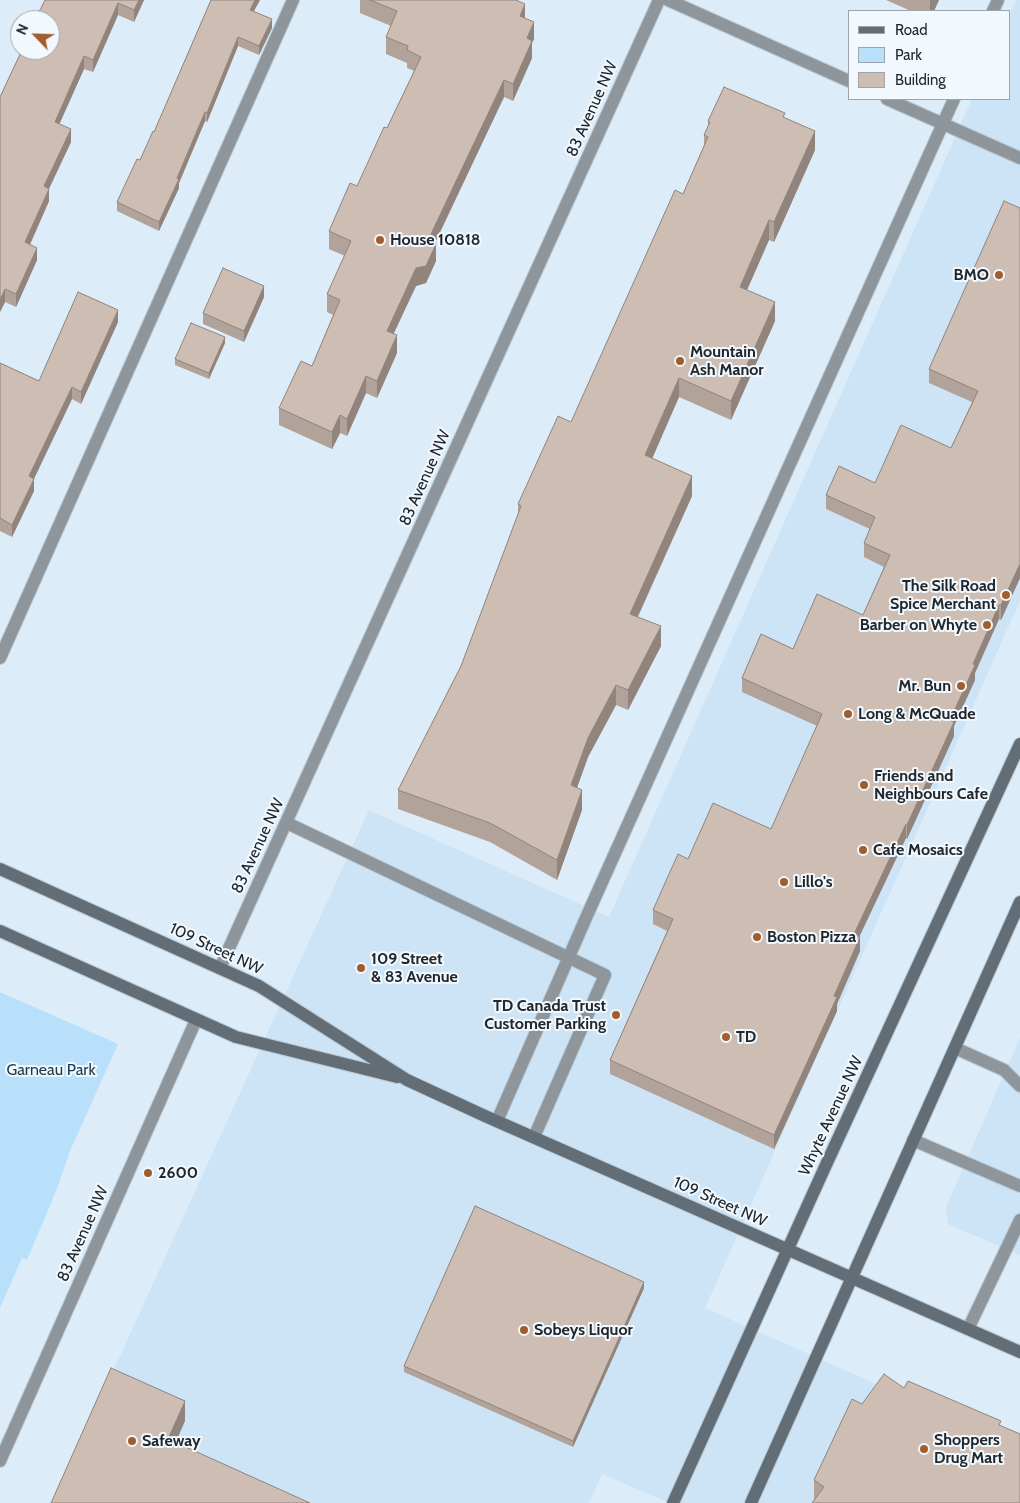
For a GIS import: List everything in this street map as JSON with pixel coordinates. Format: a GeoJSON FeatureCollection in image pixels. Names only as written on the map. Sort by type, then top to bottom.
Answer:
{"type":"FeatureCollection","features":[{"type":"Feature","properties":{"kind":"main road","name":"Whyte Avenue NW"},"geometry":{"type":"LineString","coordinates":[[674,1503],[1020,744]]}},
{"type":"Feature","properties":{"kind":"main road","name":"109 Street NW"},"geometry":{"type":"LineString","coordinates":[[0,869],[259,986],[407,1080],[1020,1352]]}},
{"type":"Feature","properties":{"kind":"main road"},"geometry":{"type":"LineString","coordinates":[[751,1503],[1020,902]]}},
{"type":"Feature","properties":{"kind":"main road","name":"109 Street NW"},"geometry":{"type":"LineString","coordinates":[[0,930],[236,1037],[407,1080]]}},
{"type":"Feature","properties":{"kind":"street"},"geometry":{"type":"LineString","coordinates":[[0,658],[293,0]]}},
{"type":"Feature","properties":{"kind":"street","name":"83 Avenue NW"},"geometry":{"type":"LineString","coordinates":[[220,968],[659,0]]}},
{"type":"Feature","properties":{"kind":"street"},"geometry":{"type":"LineString","coordinates":[[668,0],[848,81]]}},
{"type":"Feature","properties":{"kind":"street"},"geometry":{"type":"LineString","coordinates":[[889,100],[1020,158]]}},
{"type":"Feature","properties":{"kind":"street"},"geometry":{"type":"LineString","coordinates":[[497,1121],[567,958],[954,100]]}},
{"type":"Feature","properties":{"kind":"street"},"geometry":{"type":"LineString","coordinates":[[287,823],[605,975],[534,1137]]}},
{"type":"Feature","properties":{"kind":"street","name":"83 Avenue NW"},"geometry":{"type":"LineString","coordinates":[[0,1461],[196,1020]]}},
{"type":"Feature","properties":{"kind":"street"},"geometry":{"type":"LineString","coordinates":[[955,1048],[1004,1070],[1020,1086]]}},
{"type":"Feature","properties":{"kind":"street"},"geometry":{"type":"LineString","coordinates":[[913,1140],[1020,1186]]}},
{"type":"Feature","properties":{"kind":"street"},"geometry":{"type":"LineString","coordinates":[[968,1329],[1020,1222]]}},
{"type":"Feature","properties":{"kind":"shaded area"},"geometry":{"type":"Polygon","coordinates":[[[1016,0],[1020,0],[1020,601],[705,1308],[1020,1448],[1020,1503],[669,1503],[602,1474],[589,1503],[53,1503],[369,810],[609,917],[972,100],[1010,100],[1010,15],[1016,0]]]}},
{"type":"Feature","properties":{"kind":"shaded area"},"geometry":{"type":"Polygon","coordinates":[[[1020,1038],[1020,1255],[948,1224],[946,1207],[1020,1038]]]}},
{"type":"Feature","properties":{"kind":"green space","name":"Garneau Park"},"geometry":{"type":"Polygon","coordinates":[[[0,992],[118,1044],[70,1151],[56,1191],[27,1260],[22,1258],[0,1308],[0,992]]]}},
{"type":"Feature","properties":{"kind":"building"},"geometry":{"type":"Polygon","coordinates":[[[45,0],[139,0],[134,10],[118,3],[93,60],[84,56],[55,122],[71,129],[44,186],[49,189],[25,242],[37,248],[16,294],[5,289],[0,300],[0,97],[17,60],[60,60],[60,10],[40,10],[45,0]]]}},
{"type":"Feature","properties":{"kind":"building"},"geometry":{"type":"Polygon","coordinates":[[[211,0],[255,0],[250,10],[272,19],[259,46],[238,37],[207,113],[205,112],[177,178],[179,179],[159,222],[117,202],[137,159],[140,160],[154,132],[211,0]]]}},
{"type":"Feature","properties":{"kind":"building"},"geometry":{"type":"Polygon","coordinates":[[[370,0],[516,0],[525,4],[520,16],[534,22],[527,38],[532,41],[513,84],[504,80],[431,234],[436,244],[426,266],[416,268],[387,331],[397,335],[377,381],[366,376],[347,419],[340,415],[332,432],[279,408],[301,361],[312,366],[340,300],[327,294],[351,241],[329,231],[350,183],[357,186],[384,127],[387,128],[421,57],[407,50],[408,46],[386,37],[397,11],[370,0]]]}},
{"type":"Feature","properties":{"kind":"building"},"geometry":{"type":"Polygon","coordinates":[[[724,87],[785,113],[783,117],[815,131],[774,222],[769,220],[740,287],[775,302],[731,401],[679,378],[645,455],[692,476],[630,614],[661,626],[628,690],[616,685],[588,738],[571,785],[582,790],[557,860],[490,823],[398,790],[461,666],[521,506],[518,504],[558,416],[571,422],[675,190],[683,194],[708,137],[704,135],[710,122],[708,121],[724,87]]]}},
{"type":"Feature","properties":{"kind":"building"},"geometry":{"type":"Polygon","coordinates":[[[1004,201],[1020,208],[1020,564],[1001,605],[999,605],[973,664],[975,665],[950,720],[954,722],[854,934],[860,937],[834,996],[837,997],[774,1135],[610,1060],[673,919],[653,910],[678,854],[688,859],[713,803],[771,829],[822,714],[742,678],[761,634],[793,649],[817,594],[863,615],[890,555],[864,543],[875,517],[826,495],[839,466],[875,483],[901,425],[951,448],[978,391],[929,369],[1004,201]]]}},
{"type":"Feature","properties":{"kind":"building"},"geometry":{"type":"Polygon","coordinates":[[[223,268],[264,286],[244,331],[203,313],[223,268]]]}},
{"type":"Feature","properties":{"kind":"building"},"geometry":{"type":"Polygon","coordinates":[[[78,292],[118,310],[81,392],[72,387],[29,476],[34,479],[12,525],[0,518],[0,363],[39,381],[78,292]]]}},
{"type":"Feature","properties":{"kind":"building"},"geometry":{"type":"Polygon","coordinates":[[[191,323],[225,337],[209,373],[175,359],[191,323]]]}},
{"type":"Feature","properties":{"kind":"building","name":"Sobeys Liquor"},"geometry":{"type":"Polygon","coordinates":[[[475,1206],[644,1282],[573,1441],[404,1366],[475,1206]]]}},
{"type":"Feature","properties":{"kind":"building","name":"Safeway"},"geometry":{"type":"Polygon","coordinates":[[[111,1368],[185,1401],[168,1439],[310,1503],[51,1503],[111,1368]]]}},
{"type":"Feature","properties":{"kind":"building","name":"Shoppers Drug Mart"},"geometry":{"type":"Polygon","coordinates":[[[884,1374],[904,1388],[908,1381],[1001,1421],[999,1425],[1020,1434],[1020,1503],[812,1503],[824,1487],[814,1480],[852,1399],[862,1404],[884,1374]]]}},
{"type":"Feature","properties":{"kind":"place","name":"House 10818"},"geometry":{"type":"Point","coordinates":[380,240]}},
{"type":"Feature","properties":{"kind":"place","name":"BMO"},"geometry":{"type":"Point","coordinates":[999,275]}},
{"type":"Feature","properties":{"kind":"place","name":"Mountain Ash Manor"},"geometry":{"type":"Point","coordinates":[680,361]}},
{"type":"Feature","properties":{"kind":"place","name":"The Silk Road Spice Merchant"},"geometry":{"type":"Point","coordinates":[1006,595]}},
{"type":"Feature","properties":{"kind":"place","name":"Barber on Whyte"},"geometry":{"type":"Point","coordinates":[987,625]}},
{"type":"Feature","properties":{"kind":"place","name":"Mr. Bun"},"geometry":{"type":"Point","coordinates":[961,686]}},
{"type":"Feature","properties":{"kind":"place","name":"Long & McQuade"},"geometry":{"type":"Point","coordinates":[848,714]}},
{"type":"Feature","properties":{"kind":"place","name":"Friends and Neighbours Cafe"},"geometry":{"type":"Point","coordinates":[864,785]}},
{"type":"Feature","properties":{"kind":"place","name":"Cafe Mosaics"},"geometry":{"type":"Point","coordinates":[863,850]}},
{"type":"Feature","properties":{"kind":"place","name":"Lillo's"},"geometry":{"type":"Point","coordinates":[784,882]}},
{"type":"Feature","properties":{"kind":"place","name":"Boston Pizza"},"geometry":{"type":"Point","coordinates":[757,937]}},
{"type":"Feature","properties":{"kind":"place","name":"109 Street & 83 Avenue"},"geometry":{"type":"Point","coordinates":[361,968]}},
{"type":"Feature","properties":{"kind":"place","name":"TD Canada Trust Customer Parking"},"geometry":{"type":"Point","coordinates":[616,1015]}},
{"type":"Feature","properties":{"kind":"place","name":"TD"},"geometry":{"type":"Point","coordinates":[726,1037]}},
{"type":"Feature","properties":{"kind":"place","name":"2600"},"geometry":{"type":"Point","coordinates":[148,1173]}},
{"type":"Feature","properties":{"kind":"place","name":"Sobeys Liquor"},"geometry":{"type":"Point","coordinates":[524,1330]}},
{"type":"Feature","properties":{"kind":"place","name":"Safeway"},"geometry":{"type":"Point","coordinates":[132,1441]}},
{"type":"Feature","properties":{"kind":"place","name":"Shoppers Drug Mart"},"geometry":{"type":"Point","coordinates":[924,1449]}}]}
